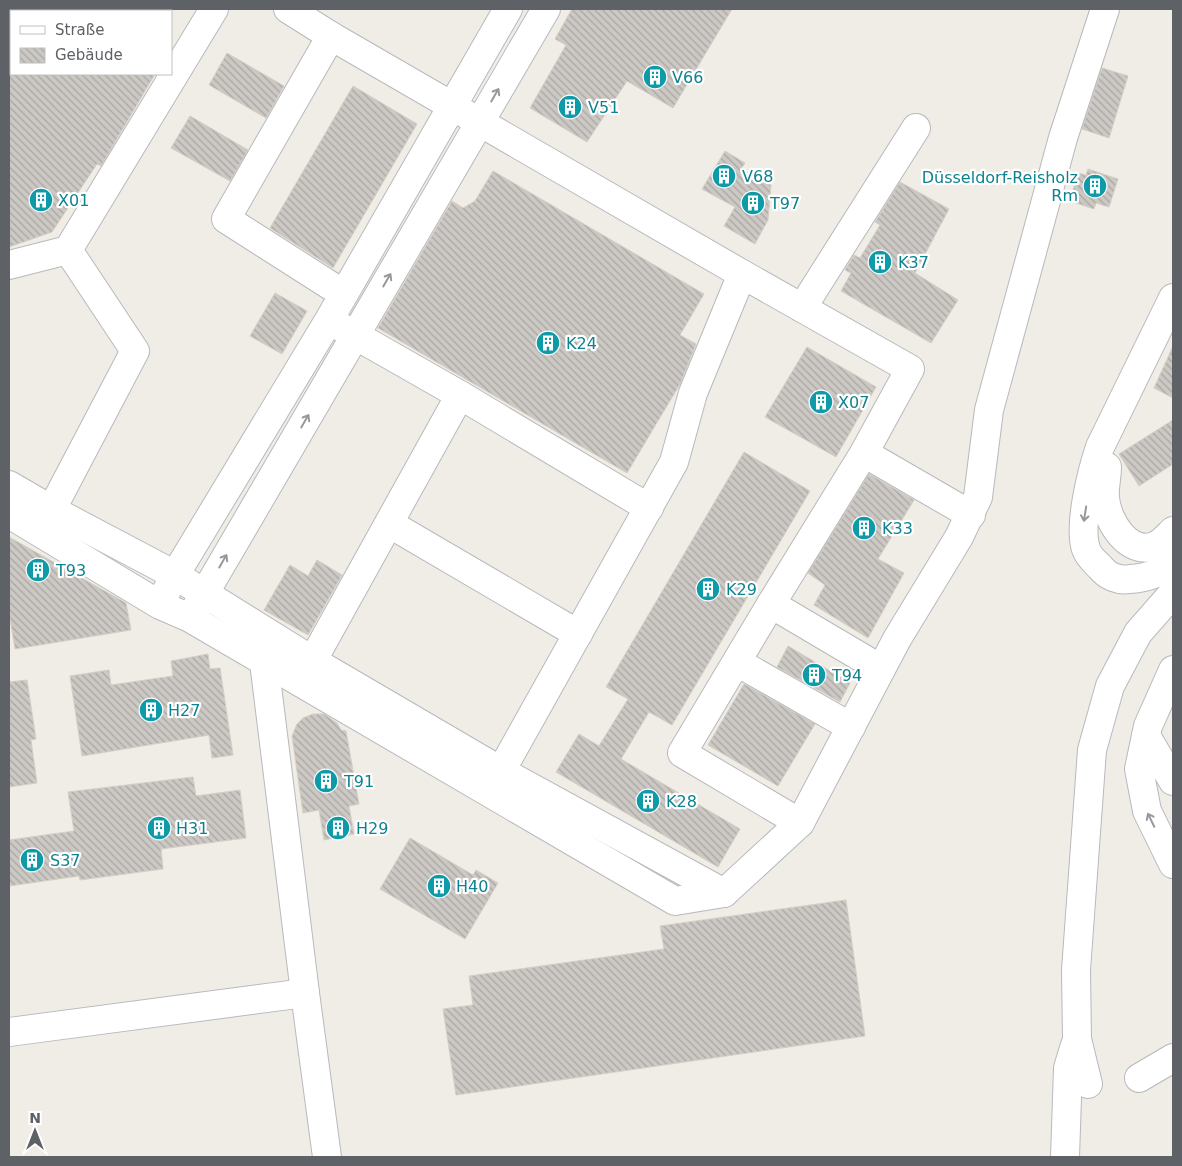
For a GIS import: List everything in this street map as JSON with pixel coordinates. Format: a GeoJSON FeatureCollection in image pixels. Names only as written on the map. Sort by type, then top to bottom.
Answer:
{"type":"FeatureCollection","features":[{"type":"Feature","properties":{"kind":"lane"},"geometry":{"type":"LineString","coordinates":[[9,265],[68,250],[214,9]]}},
{"type":"Feature","properties":{"kind":"lane"},"geometry":{"type":"LineString","coordinates":[[288,9],[331,36],[742,274],[910,369],[864,453],[682,752],[800,823]]}},
{"type":"Feature","properties":{"kind":"lane"},"geometry":{"type":"LineString","coordinates":[[160,605],[175,575],[329,320],[451,105],[508,9]]}},
{"type":"Feature","properties":{"kind":"lane"},"geometry":{"type":"LineString","coordinates":[[190,618],[546,9]]}},
{"type":"Feature","properties":{"kind":"lane"},"geometry":{"type":"LineString","coordinates":[[9,514],[46,521],[175,575],[204,594],[306,672],[494,780],[676,901],[724,893],[800,823],[897,639],[971,515],[978,497],[989,410],[1063,138],[1105,9]]}},
{"type":"Feature","properties":{"kind":"lane"},"geometry":{"type":"LineString","coordinates":[[331,36],[226,220],[332,286]]}},
{"type":"Feature","properties":{"kind":"lane"},"geometry":{"type":"LineString","coordinates":[[802,308],[916,128]]}},
{"type":"Feature","properties":{"kind":"lane"},"geometry":{"type":"LineString","coordinates":[[46,521],[135,351],[68,250]]}},
{"type":"Feature","properties":{"kind":"lane"},"geometry":{"type":"LineString","coordinates":[[494,780],[674,462],[693,393],[742,274]]}},
{"type":"Feature","properties":{"kind":"lane"},"geometry":{"type":"LineString","coordinates":[[1173,298],[1100,447],[1092,472],[1084,523],[1086,549],[1103,571],[1120,580],[1148,578],[1167,567],[1173,560]]}},
{"type":"Feature","properties":{"kind":"lane"},"geometry":{"type":"LineString","coordinates":[[329,320],[460,395],[649,508]]}},
{"type":"Feature","properties":{"kind":"lane"},"geometry":{"type":"LineString","coordinates":[[306,672],[390,524],[460,395]]}},
{"type":"Feature","properties":{"kind":"lane"},"geometry":{"type":"LineString","coordinates":[[1108,434],[1105,499],[1111,522],[1119,533],[1131,543],[1146,548],[1157,546],[1173,531]]}},
{"type":"Feature","properties":{"kind":"lane"},"geometry":{"type":"LineString","coordinates":[[864,453],[971,515]]}},
{"type":"Feature","properties":{"kind":"lane"},"geometry":{"type":"LineString","coordinates":[[9,485],[46,521],[160,605],[190,618],[264,662],[306,672]]}},
{"type":"Feature","properties":{"kind":"lane"},"geometry":{"type":"LineString","coordinates":[[390,524],[578,634]]}},
{"type":"Feature","properties":{"kind":"lane"},"geometry":{"type":"LineString","coordinates":[[1088,1084],[1077,1039],[1076,970],[1092,750],[1110,686],[1138,633],[1173,593]]}},
{"type":"Feature","properties":{"kind":"lane"},"geometry":{"type":"LineString","coordinates":[[771,604],[881,669]]}},
{"type":"Feature","properties":{"kind":"lane"},"geometry":{"type":"LineString","coordinates":[[264,662],[327,1157]]}},
{"type":"Feature","properties":{"kind":"lane"},"geometry":{"type":"LineString","coordinates":[[737,662],[850,727]]}},
{"type":"Feature","properties":{"kind":"lane"},"geometry":{"type":"LineString","coordinates":[[1173,670],[1148,726],[1139,769],[1147,811],[1173,864]]}},
{"type":"Feature","properties":{"kind":"lane"},"geometry":{"type":"LineString","coordinates":[[1146,736],[1173,781]]}},
{"type":"Feature","properties":{"kind":"lane"},"geometry":{"type":"LineString","coordinates":[[9,1032],[305,993]]}},
{"type":"Feature","properties":{"kind":"lane"},"geometry":{"type":"LineString","coordinates":[[1065,1157],[1068,1068],[1077,1039]]}},
{"type":"Feature","properties":{"kind":"lane"},"geometry":{"type":"LineString","coordinates":[[1139,1078],[1173,1058]]}},
{"type":"Feature","properties":{"kind":"building","name":"V66"},"geometry":{"type":"Polygon","coordinates":[[[572,9],[732,9],[673,108],[627,81],[587,142],[530,108],[566,45],[555,39],[572,9]]]}},
{"type":"Feature","properties":{"kind":"building"},"geometry":{"type":"Polygon","coordinates":[[[227,53],[284,86],[266,118],[209,85],[227,53]]]}},
{"type":"Feature","properties":{"kind":"building"},"geometry":{"type":"Polygon","coordinates":[[[1102,68],[1128,76],[1109,138],[1082,129],[1102,68]]]}},
{"type":"Feature","properties":{"kind":"building"},"geometry":{"type":"Polygon","coordinates":[[[9,74],[154,75],[101,166],[97,164],[52,232],[9,247],[9,74]]]}},
{"type":"Feature","properties":{"kind":"building"},"geometry":{"type":"Polygon","coordinates":[[[353,86],[417,124],[333,268],[270,228],[353,86]]]}},
{"type":"Feature","properties":{"kind":"building"},"geometry":{"type":"Polygon","coordinates":[[[190,116],[248,150],[230,181],[171,148],[190,116]]]}},
{"type":"Feature","properties":{"kind":"building"},"geometry":{"type":"Polygon","coordinates":[[[725,151],[745,163],[741,169],[771,185],[768,220],[755,244],[724,226],[735,207],[702,189],[725,151]]]}},
{"type":"Feature","properties":{"kind":"building","name":"Düsseldorf-Reisholz Rm"},"geometry":{"type":"Polygon","coordinates":[[[1088,169],[1118,179],[1109,207],[1096,203],[1094,209],[1076,203],[1079,195],[1072,193],[1078,173],[1086,175],[1088,169]]]}},
{"type":"Feature","properties":{"kind":"building","name":"K24"},"geometry":{"type":"Polygon","coordinates":[[[493,171],[704,294],[680,335],[696,344],[680,384],[627,473],[378,328],[452,201],[463,208],[475,201],[493,171]]]}},
{"type":"Feature","properties":{"kind":"building","name":"K37"},"geometry":{"type":"Polygon","coordinates":[[[900,182],[949,209],[915,273],[958,300],[931,343],[841,291],[851,273],[845,270],[854,255],[860,258],[880,225],[875,222],[900,182]]]}},
{"type":"Feature","properties":{"kind":"building"},"geometry":{"type":"Polygon","coordinates":[[[275,293],[307,311],[282,354],[250,336],[275,293]]]}},
{"type":"Feature","properties":{"kind":"building"},"geometry":{"type":"Polygon","coordinates":[[[1173,346],[1173,398],[1154,388],[1173,346]]]}},
{"type":"Feature","properties":{"kind":"building","name":"X07"},"geometry":{"type":"Polygon","coordinates":[[[807,347],[876,387],[836,457],[765,417],[807,347]]]}},
{"type":"Feature","properties":{"kind":"building"},"geometry":{"type":"Polygon","coordinates":[[[1173,420],[1173,464],[1139,486],[1119,454],[1173,420]]]}},
{"type":"Feature","properties":{"kind":"building","name":"K29"},"geometry":{"type":"Polygon","coordinates":[[[744,452],[810,491],[672,725],[649,712],[621,759],[740,829],[718,867],[556,772],[579,734],[599,746],[628,699],[606,687],[744,452]]]}},
{"type":"Feature","properties":{"kind":"building","name":"K33"},"geometry":{"type":"Polygon","coordinates":[[[869,474],[914,500],[878,559],[904,573],[868,638],[814,605],[825,585],[808,573],[869,474]]]}},
{"type":"Feature","properties":{"kind":"building","name":"T93"},"geometry":{"type":"Polygon","coordinates":[[[9,537],[126,603],[131,630],[15,649],[9,613],[9,537]]]}},
{"type":"Feature","properties":{"kind":"building"},"geometry":{"type":"Polygon","coordinates":[[[317,560],[342,575],[308,635],[264,610],[290,565],[308,576],[317,560]]]}},
{"type":"Feature","properties":{"kind":"building","name":"T94"},"geometry":{"type":"Polygon","coordinates":[[[788,646],[850,683],[840,702],[777,667],[788,646]]]}},
{"type":"Feature","properties":{"kind":"building","name":"H27"},"geometry":{"type":"Polygon","coordinates":[[[208,654],[210,669],[220,668],[233,755],[212,758],[209,735],[82,756],[70,676],[109,670],[111,685],[173,676],[171,661],[208,654]]]}},
{"type":"Feature","properties":{"kind":"building"},"geometry":{"type":"Polygon","coordinates":[[[27,680],[36,739],[31,740],[37,783],[9,787],[9,682],[27,680]]]}},
{"type":"Feature","properties":{"kind":"building"},"geometry":{"type":"Polygon","coordinates":[[[744,684],[815,724],[778,786],[708,745],[744,684]]]}},
{"type":"Feature","properties":{"kind":"building","name":"T91"},"geometry":{"type":"Polygon","coordinates":[[[313,714],[324,714],[337,723],[341,730],[346,731],[359,804],[349,806],[354,834],[324,840],[319,810],[303,813],[292,736],[297,724],[303,718],[313,714]]]}},
{"type":"Feature","properties":{"kind":"building","name":"H31"},"geometry":{"type":"Polygon","coordinates":[[[193,777],[196,796],[240,790],[246,838],[161,849],[163,869],[80,880],[79,876],[9,886],[9,840],[74,831],[68,792],[193,777]]]}},
{"type":"Feature","properties":{"kind":"building","name":"H40"},"geometry":{"type":"Polygon","coordinates":[[[410,838],[473,875],[476,870],[498,883],[465,939],[380,889],[410,838]]]}},
{"type":"Feature","properties":{"kind":"building"},"geometry":{"type":"Polygon","coordinates":[[[846,900],[865,1036],[456,1095],[443,1009],[473,1005],[469,976],[664,949],[660,926],[846,900]]]}},
{"type":"Feature","properties":{"kind":"place","name":"V66"},"geometry":{"type":"Point","coordinates":[655,77]}},
{"type":"Feature","properties":{"kind":"place","name":"V51"},"geometry":{"type":"Point","coordinates":[570,107]}},
{"type":"Feature","properties":{"kind":"place","name":"V68"},"geometry":{"type":"Point","coordinates":[724,176]}},
{"type":"Feature","properties":{"kind":"place","name":"Düsseldorf-Reisholz Rm"},"geometry":{"type":"Point","coordinates":[1095,186]}},
{"type":"Feature","properties":{"kind":"place","name":"X01"},"geometry":{"type":"Point","coordinates":[41,200]}},
{"type":"Feature","properties":{"kind":"place","name":"T97"},"geometry":{"type":"Point","coordinates":[753,203]}},
{"type":"Feature","properties":{"kind":"place","name":"K37"},"geometry":{"type":"Point","coordinates":[880,262]}},
{"type":"Feature","properties":{"kind":"place","name":"K24"},"geometry":{"type":"Point","coordinates":[548,343]}},
{"type":"Feature","properties":{"kind":"place","name":"X07"},"geometry":{"type":"Point","coordinates":[821,402]}},
{"type":"Feature","properties":{"kind":"place","name":"K33"},"geometry":{"type":"Point","coordinates":[864,528]}},
{"type":"Feature","properties":{"kind":"place","name":"T93"},"geometry":{"type":"Point","coordinates":[38,570]}},
{"type":"Feature","properties":{"kind":"place","name":"K29"},"geometry":{"type":"Point","coordinates":[708,589]}},
{"type":"Feature","properties":{"kind":"place","name":"T94"},"geometry":{"type":"Point","coordinates":[814,675]}},
{"type":"Feature","properties":{"kind":"place","name":"H27"},"geometry":{"type":"Point","coordinates":[151,710]}},
{"type":"Feature","properties":{"kind":"place","name":"T91"},"geometry":{"type":"Point","coordinates":[326,781]}},
{"type":"Feature","properties":{"kind":"place","name":"K28"},"geometry":{"type":"Point","coordinates":[648,801]}},
{"type":"Feature","properties":{"kind":"place","name":"H31"},"geometry":{"type":"Point","coordinates":[159,828]}},
{"type":"Feature","properties":{"kind":"place","name":"H29"},"geometry":{"type":"Point","coordinates":[338,828]}},
{"type":"Feature","properties":{"kind":"place","name":"S37"},"geometry":{"type":"Point","coordinates":[32,860]}},
{"type":"Feature","properties":{"kind":"place","name":"H40"},"geometry":{"type":"Point","coordinates":[439,886]}}]}
